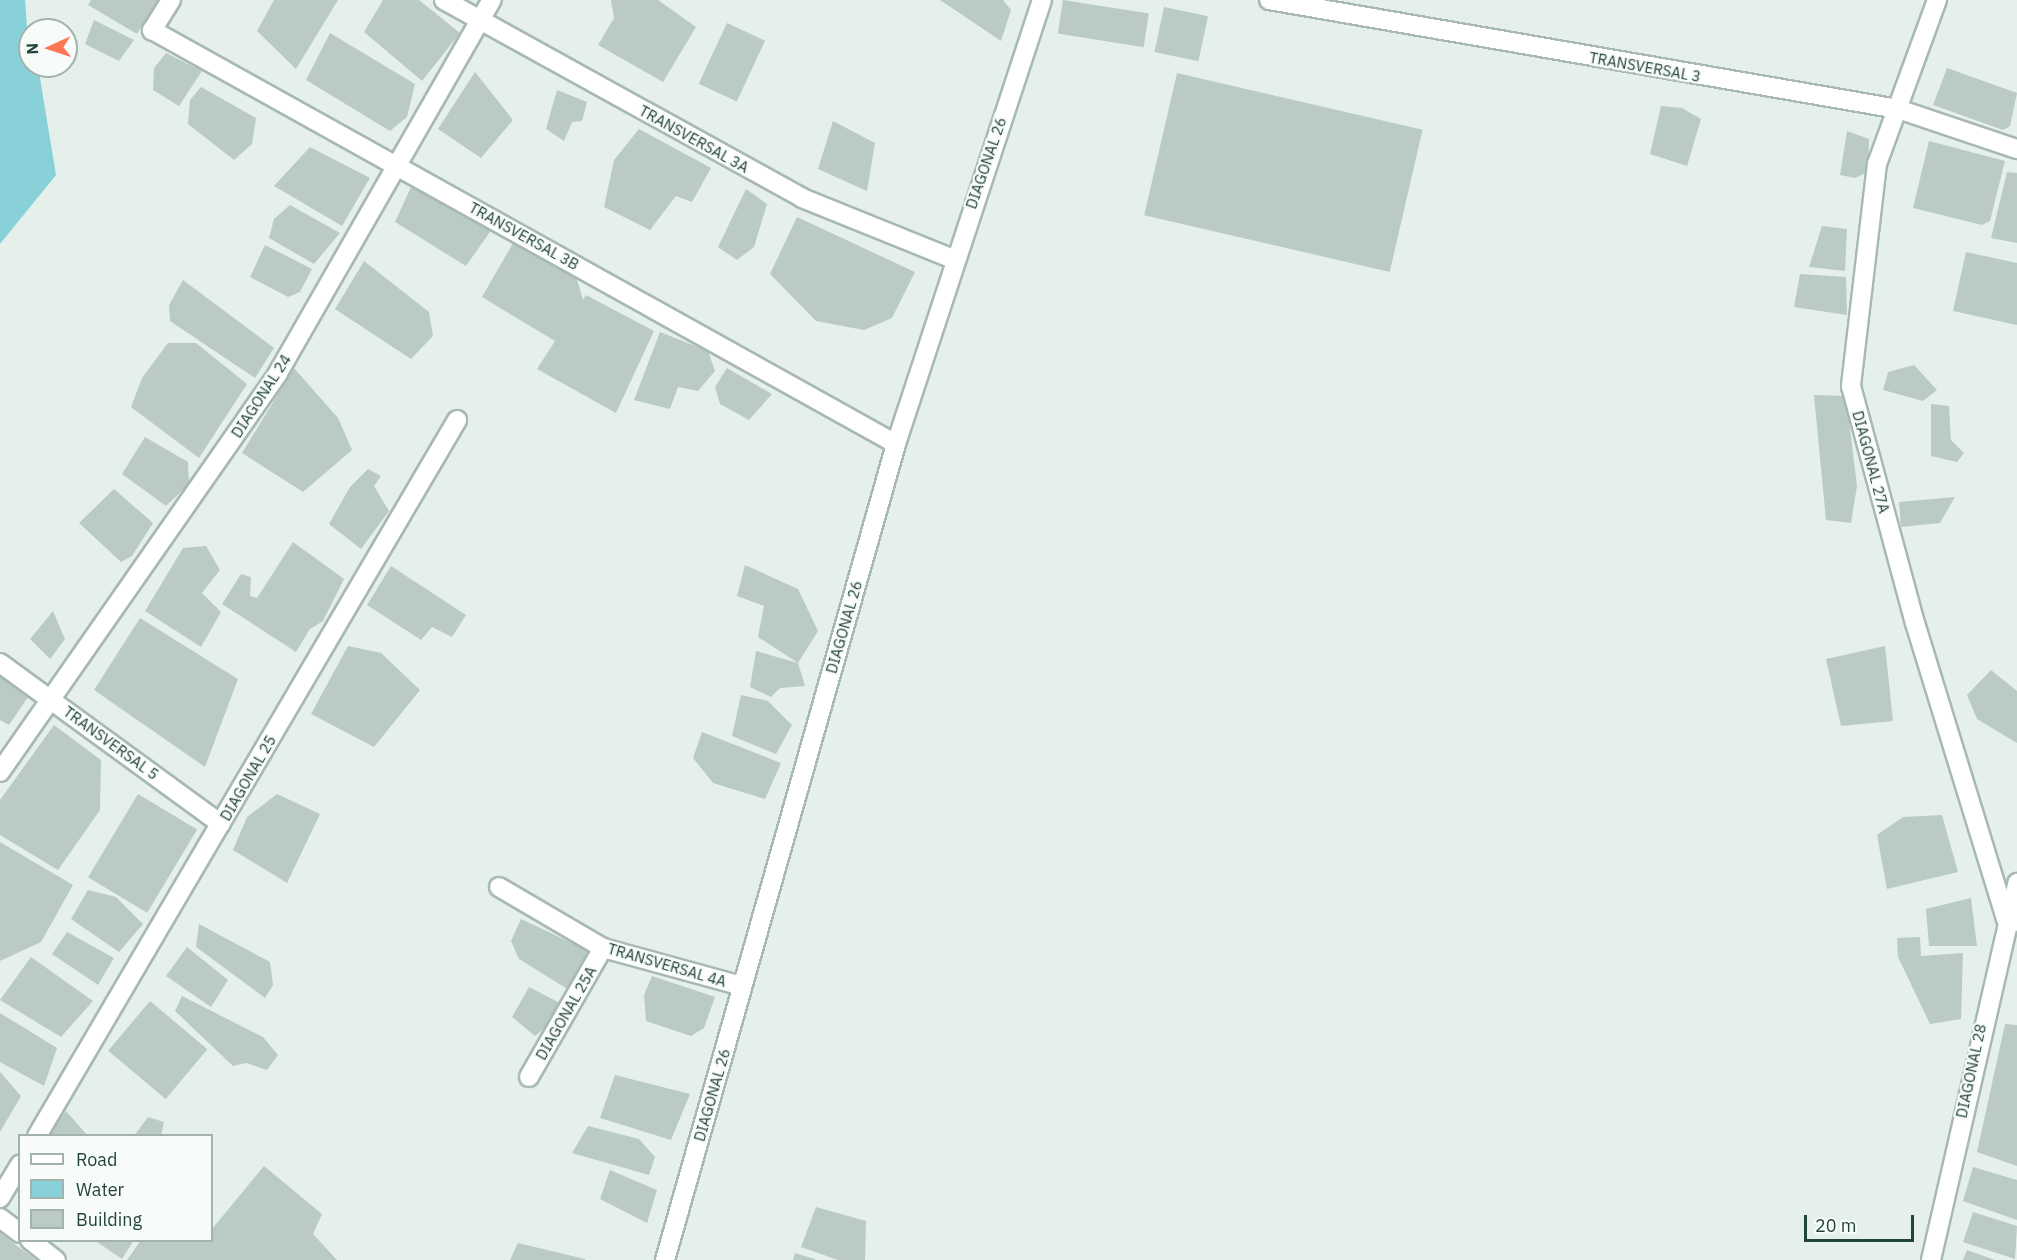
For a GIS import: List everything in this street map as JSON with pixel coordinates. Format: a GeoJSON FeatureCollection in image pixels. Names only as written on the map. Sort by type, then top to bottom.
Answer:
{"type":"FeatureCollection","features":[{"type":"Feature","properties":{"kind":"street","name":"TRANSVERSAL 3B"},"geometry":{"type":"LineString","coordinates":[[171,0],[152,30],[896,444]]}},
{"type":"Feature","properties":{"kind":"street","name":"TRANSVERSAL 3A"},"geometry":{"type":"LineString","coordinates":[[444,0],[479,22],[802,198],[953,259]]}},
{"type":"Feature","properties":{"kind":"street","name":"DIAGONAL 24"},"geometry":{"type":"LineString","coordinates":[[0,772],[53,701],[278,374],[492,0]]}},
{"type":"Feature","properties":{"kind":"street","name":"DIAGONAL 26"},"geometry":{"type":"LineString","coordinates":[[664,1260],[896,444],[953,259],[1042,0]]}},
{"type":"Feature","properties":{"kind":"street","name":"TRANSVERSAL 3"},"geometry":{"type":"LineString","coordinates":[[1269,0],[1898,109],[2017,149]]}},
{"type":"Feature","properties":{"kind":"street","name":"DIAGONAL 27A"},"geometry":{"type":"LineString","coordinates":[[1937,0],[1877,164],[1851,386],[1915,624],[2012,921]]}},
{"type":"Feature","properties":{"kind":"street","name":"DIAGONAL 25"},"geometry":{"type":"LineString","coordinates":[[38,1134],[457,420]]}},
{"type":"Feature","properties":{"kind":"street","name":"TRANSVERSAL 5"},"geometry":{"type":"LineString","coordinates":[[0,663],[221,824]]}},
{"type":"Feature","properties":{"kind":"street","name":"DIAGONAL 28"},"geometry":{"type":"LineString","coordinates":[[1931,1260],[2012,921],[2017,883]]}},
{"type":"Feature","properties":{"kind":"street","name":"TRANSVERSAL 4A"},"geometry":{"type":"LineString","coordinates":[[499,887],[603,948],[742,986]]}},
{"type":"Feature","properties":{"kind":"street","name":"DIAGONAL 25A"},"geometry":{"type":"LineString","coordinates":[[529,1077],[603,948]]}},
{"type":"Feature","properties":{"kind":"street"},"geometry":{"type":"LineString","coordinates":[[0,1198],[18,1168]]}},
{"type":"Feature","properties":{"kind":"street"},"geometry":{"type":"LineString","coordinates":[[0,1218],[18,1232]]}},
{"type":"Feature","properties":{"kind":"street"},"geometry":{"type":"LineString","coordinates":[[33,1242],[56,1260]]}},
{"type":"Feature","properties":{"kind":"water"},"geometry":{"type":"Polygon","coordinates":[[[0,0],[25,0],[26,18],[18,18],[18,78],[40,78],[56,175],[0,244],[0,0]]]}},
{"type":"Feature","properties":{"kind":"building"},"geometry":{"type":"Polygon","coordinates":[[[91,0],[158,0],[137,34],[88,5],[91,0]]]}},
{"type":"Feature","properties":{"kind":"building"},"geometry":{"type":"Polygon","coordinates":[[[274,0],[338,0],[296,69],[257,31],[274,0]]]}},
{"type":"Feature","properties":{"kind":"building"},"geometry":{"type":"Polygon","coordinates":[[[383,0],[419,0],[460,33],[422,81],[364,32],[383,0]]]}},
{"type":"Feature","properties":{"kind":"building"},"geometry":{"type":"Polygon","coordinates":[[[611,0],[658,0],[696,27],[663,82],[598,45],[614,18],[611,0]]]}},
{"type":"Feature","properties":{"kind":"building"},"geometry":{"type":"Polygon","coordinates":[[[940,0],[1003,0],[1011,10],[1001,41],[940,0]]]}},
{"type":"Feature","properties":{"kind":"building"},"geometry":{"type":"Polygon","coordinates":[[[1063,0],[1149,14],[1144,47],[1058,34],[1063,0]]]}},
{"type":"Feature","properties":{"kind":"building"},"geometry":{"type":"Polygon","coordinates":[[[1164,7],[1208,16],[1198,61],[1154,52],[1164,7]]]}},
{"type":"Feature","properties":{"kind":"building"},"geometry":{"type":"Polygon","coordinates":[[[94,20],[134,40],[119,61],[85,44],[94,20]]]}},
{"type":"Feature","properties":{"kind":"building"},"geometry":{"type":"Polygon","coordinates":[[[727,23],[765,41],[737,101],[699,84],[727,23]]]}},
{"type":"Feature","properties":{"kind":"building"},"geometry":{"type":"Polygon","coordinates":[[[330,33],[415,84],[407,117],[390,131],[306,80],[330,33]]]}},
{"type":"Feature","properties":{"kind":"building"},"geometry":{"type":"Polygon","coordinates":[[[166,53],[202,71],[179,106],[153,90],[154,68],[166,53]]]}},
{"type":"Feature","properties":{"kind":"building"},"geometry":{"type":"Polygon","coordinates":[[[1947,68],[2017,93],[2010,126],[2003,130],[1933,105],[1947,68]]]}},
{"type":"Feature","properties":{"kind":"building"},"geometry":{"type":"Polygon","coordinates":[[[475,72],[513,120],[481,158],[438,129],[475,72]]]}},
{"type":"Feature","properties":{"kind":"building"},"geometry":{"type":"Polygon","coordinates":[[[1177,73],[1423,130],[1390,272],[1144,215],[1177,73]]]}},
{"type":"Feature","properties":{"kind":"building"},"geometry":{"type":"Polygon","coordinates":[[[201,87],[256,118],[252,144],[234,160],[188,124],[190,100],[201,87]]]}},
{"type":"Feature","properties":{"kind":"building"},"geometry":{"type":"Polygon","coordinates":[[[557,90],[587,102],[582,121],[572,122],[564,141],[546,129],[557,90]]]}},
{"type":"Feature","properties":{"kind":"building"},"geometry":{"type":"Polygon","coordinates":[[[1661,106],[1682,108],[1701,119],[1687,166],[1650,154],[1661,106]]]}},
{"type":"Feature","properties":{"kind":"building"},"geometry":{"type":"Polygon","coordinates":[[[833,121],[875,143],[867,191],[818,169],[833,121]]]}},
{"type":"Feature","properties":{"kind":"building"},"geometry":{"type":"Polygon","coordinates":[[[639,129],[711,168],[692,202],[676,196],[650,230],[604,207],[614,160],[639,129]]]}},
{"type":"Feature","properties":{"kind":"building"},"geometry":{"type":"Polygon","coordinates":[[[1847,131],[1869,139],[1868,172],[1855,178],[1840,175],[1847,131]]]}},
{"type":"Feature","properties":{"kind":"building"},"geometry":{"type":"Polygon","coordinates":[[[1929,141],[2005,161],[1990,221],[1982,225],[1913,208],[1929,141]]]}},
{"type":"Feature","properties":{"kind":"building"},"geometry":{"type":"Polygon","coordinates":[[[310,147],[370,178],[342,226],[274,186],[310,147]]]}},
{"type":"Feature","properties":{"kind":"building"},"geometry":{"type":"Polygon","coordinates":[[[2007,172],[2017,173],[2017,243],[1991,238],[2007,172]]]}},
{"type":"Feature","properties":{"kind":"building"},"geometry":{"type":"Polygon","coordinates":[[[411,187],[492,229],[466,266],[395,222],[411,187]]]}},
{"type":"Feature","properties":{"kind":"building"},"geometry":{"type":"Polygon","coordinates":[[[746,189],[767,204],[754,247],[737,260],[718,247],[746,189]]]}},
{"type":"Feature","properties":{"kind":"building"},"geometry":{"type":"Polygon","coordinates":[[[290,205],[340,233],[314,264],[269,238],[274,219],[290,205]]]}},
{"type":"Feature","properties":{"kind":"building"},"geometry":{"type":"Polygon","coordinates":[[[797,217],[915,272],[892,318],[864,330],[816,321],[770,274],[797,217]]]}},
{"type":"Feature","properties":{"kind":"building"},"geometry":{"type":"Polygon","coordinates":[[[1822,226],[1847,229],[1845,271],[1809,267],[1822,226]]]}},
{"type":"Feature","properties":{"kind":"building"},"geometry":{"type":"Polygon","coordinates":[[[513,243],[575,273],[583,300],[586,295],[654,331],[616,413],[537,369],[555,341],[482,297],[513,243]]]}},
{"type":"Feature","properties":{"kind":"building"},"geometry":{"type":"Polygon","coordinates":[[[265,245],[312,269],[300,292],[288,297],[250,277],[265,245]]]}},
{"type":"Feature","properties":{"kind":"building"},"geometry":{"type":"Polygon","coordinates":[[[1966,252],[2017,263],[2017,325],[1953,311],[1966,252]]]}},
{"type":"Feature","properties":{"kind":"building"},"geometry":{"type":"Polygon","coordinates":[[[364,261],[429,312],[433,336],[411,359],[335,309],[364,261]]]}},
{"type":"Feature","properties":{"kind":"building"},"geometry":{"type":"Polygon","coordinates":[[[1800,274],[1846,277],[1847,315],[1794,307],[1800,274]]]}},
{"type":"Feature","properties":{"kind":"building"},"geometry":{"type":"Polygon","coordinates":[[[183,280],[274,348],[255,378],[170,321],[169,305],[183,280]]]}},
{"type":"Feature","properties":{"kind":"building"},"geometry":{"type":"Polygon","coordinates":[[[660,332],[708,351],[715,371],[698,391],[678,387],[670,409],[634,400],[660,332]]]}},
{"type":"Feature","properties":{"kind":"building"},"geometry":{"type":"Polygon","coordinates":[[[168,343],[196,343],[247,384],[199,458],[131,407],[142,378],[168,343]]]}},
{"type":"Feature","properties":{"kind":"building"},"geometry":{"type":"Polygon","coordinates":[[[1914,365],[1937,390],[1923,401],[1883,390],[1888,372],[1914,365]]]}},
{"type":"Feature","properties":{"kind":"building"},"geometry":{"type":"Polygon","coordinates":[[[294,368],[338,418],[352,450],[303,492],[242,453],[294,368]]]}},
{"type":"Feature","properties":{"kind":"building"},"geometry":{"type":"Polygon","coordinates":[[[727,368],[772,394],[749,420],[720,404],[715,387],[727,368]]]}},
{"type":"Feature","properties":{"kind":"building"},"geometry":{"type":"Polygon","coordinates":[[[1814,395],[1846,396],[1857,486],[1851,523],[1826,520],[1814,395]]]}},
{"type":"Feature","properties":{"kind":"building"},"geometry":{"type":"Polygon","coordinates":[[[1931,404],[1949,406],[1951,440],[1964,453],[1957,462],[1931,456],[1931,404]]]}},
{"type":"Feature","properties":{"kind":"building"},"geometry":{"type":"Polygon","coordinates":[[[145,437],[188,462],[189,484],[166,506],[122,474],[145,437]]]}},
{"type":"Feature","properties":{"kind":"building"},"geometry":{"type":"Polygon","coordinates":[[[368,469],[381,476],[374,486],[389,511],[361,549],[329,524],[350,487],[368,469]]]}},
{"type":"Feature","properties":{"kind":"building"},"geometry":{"type":"Polygon","coordinates":[[[114,489],[153,523],[132,556],[121,562],[79,523],[114,489]]]}},
{"type":"Feature","properties":{"kind":"building"},"geometry":{"type":"Polygon","coordinates":[[[1955,497],[1940,523],[1901,527],[1899,502],[1955,497]]]}},
{"type":"Feature","properties":{"kind":"building"},"geometry":{"type":"Polygon","coordinates":[[[293,542],[344,579],[323,621],[310,629],[296,652],[222,604],[241,574],[251,577],[250,596],[257,598],[293,542]]]}},
{"type":"Feature","properties":{"kind":"building"},"geometry":{"type":"Polygon","coordinates":[[[206,546],[220,570],[202,593],[221,612],[201,647],[145,611],[183,548],[206,546]]]}},
{"type":"Feature","properties":{"kind":"building"},"geometry":{"type":"Polygon","coordinates":[[[745,565],[798,589],[818,631],[798,663],[758,637],[764,606],[737,596],[745,565]]]}},
{"type":"Feature","properties":{"kind":"building"},"geometry":{"type":"Polygon","coordinates":[[[391,566],[466,615],[452,637],[432,627],[421,640],[367,605],[391,566]]]}},
{"type":"Feature","properties":{"kind":"building"},"geometry":{"type":"Polygon","coordinates":[[[53,611],[65,639],[50,659],[30,639],[53,611]]]}},
{"type":"Feature","properties":{"kind":"building"},"geometry":{"type":"Polygon","coordinates":[[[140,618],[238,679],[205,767],[94,690],[140,618]]]}},
{"type":"Feature","properties":{"kind":"building"},"geometry":{"type":"Polygon","coordinates":[[[348,646],[381,653],[420,690],[374,747],[311,714],[348,646]]]}},
{"type":"Feature","properties":{"kind":"building"},"geometry":{"type":"Polygon","coordinates":[[[1885,646],[1893,721],[1841,726],[1826,659],[1885,646]]]}},
{"type":"Feature","properties":{"kind":"building"},"geometry":{"type":"Polygon","coordinates":[[[756,651],[798,663],[805,686],[780,688],[771,697],[750,687],[756,651]]]}},
{"type":"Feature","properties":{"kind":"building"},"geometry":{"type":"Polygon","coordinates":[[[1991,670],[2017,691],[2017,743],[1977,719],[1967,695],[1991,670]]]}},
{"type":"Feature","properties":{"kind":"building"},"geometry":{"type":"Polygon","coordinates":[[[0,674],[30,694],[9,725],[0,720],[0,674]]]}},
{"type":"Feature","properties":{"kind":"building"},"geometry":{"type":"Polygon","coordinates":[[[741,695],[768,701],[792,725],[776,754],[732,736],[741,695]]]}},
{"type":"Feature","properties":{"kind":"building"},"geometry":{"type":"Polygon","coordinates":[[[54,725],[101,760],[100,810],[58,870],[0,835],[0,800],[54,725]]]}},
{"type":"Feature","properties":{"kind":"building"},"geometry":{"type":"Polygon","coordinates":[[[702,732],[781,763],[765,799],[713,783],[693,758],[702,732]]]}},
{"type":"Feature","properties":{"kind":"building"},"geometry":{"type":"Polygon","coordinates":[[[138,794],[197,830],[147,913],[88,877],[138,794]]]}},
{"type":"Feature","properties":{"kind":"building"},"geometry":{"type":"Polygon","coordinates":[[[277,794],[320,814],[287,883],[233,850],[247,817],[277,794]]]}},
{"type":"Feature","properties":{"kind":"building"},"geometry":{"type":"Polygon","coordinates":[[[1942,815],[1958,872],[1887,889],[1877,835],[1903,817],[1942,815]]]}},
{"type":"Feature","properties":{"kind":"building"},"geometry":{"type":"Polygon","coordinates":[[[0,842],[73,885],[41,942],[0,961],[0,842]]]}},
{"type":"Feature","properties":{"kind":"building"},"geometry":{"type":"Polygon","coordinates":[[[88,890],[116,897],[143,924],[119,952],[71,919],[88,890]]]}},
{"type":"Feature","properties":{"kind":"building"},"geometry":{"type":"Polygon","coordinates":[[[1971,898],[1977,946],[1929,946],[1926,909],[1971,898]]]}},
{"type":"Feature","properties":{"kind":"building"},"geometry":{"type":"Polygon","coordinates":[[[521,919],[589,951],[569,990],[519,959],[511,941],[521,919]]]}},
{"type":"Feature","properties":{"kind":"building"},"geometry":{"type":"Polygon","coordinates":[[[199,924],[270,962],[273,985],[265,998],[196,947],[199,924]]]}},
{"type":"Feature","properties":{"kind":"building"},"geometry":{"type":"Polygon","coordinates":[[[67,932],[114,958],[98,985],[52,954],[67,932]]]}},
{"type":"Feature","properties":{"kind":"building"},"geometry":{"type":"Polygon","coordinates":[[[1920,937],[1921,956],[1963,953],[1961,1019],[1930,1024],[1898,957],[1897,938],[1920,937]]]}},
{"type":"Feature","properties":{"kind":"building"},"geometry":{"type":"Polygon","coordinates":[[[187,947],[228,980],[211,1007],[166,976],[187,947]]]}},
{"type":"Feature","properties":{"kind":"building"},"geometry":{"type":"Polygon","coordinates":[[[31,957],[93,1001],[61,1037],[0,1000],[31,957]]]}},
{"type":"Feature","properties":{"kind":"building"},"geometry":{"type":"Polygon","coordinates":[[[652,976],[715,997],[704,1028],[691,1036],[646,1021],[644,995],[652,976]]]}},
{"type":"Feature","properties":{"kind":"building"},"geometry":{"type":"Polygon","coordinates":[[[529,987],[558,1002],[552,1022],[535,1036],[512,1017],[529,987]]]}},
{"type":"Feature","properties":{"kind":"building"},"geometry":{"type":"Polygon","coordinates":[[[182,996],[263,1037],[278,1055],[267,1070],[246,1063],[233,1066],[175,1011],[182,996]]]}},
{"type":"Feature","properties":{"kind":"building"},"geometry":{"type":"Polygon","coordinates":[[[150,1001],[207,1049],[166,1099],[108,1051],[150,1001]]]}},
{"type":"Feature","properties":{"kind":"building"},"geometry":{"type":"Polygon","coordinates":[[[0,1013],[57,1048],[44,1086],[0,1062],[0,1013]]]}},
{"type":"Feature","properties":{"kind":"building"},"geometry":{"type":"Polygon","coordinates":[[[2005,1024],[2017,1025],[2017,1166],[1977,1152],[2005,1024]]]}},
{"type":"Feature","properties":{"kind":"building"},"geometry":{"type":"Polygon","coordinates":[[[0,1072],[21,1096],[0,1132],[0,1072]]]}},
{"type":"Feature","properties":{"kind":"building"},"geometry":{"type":"Polygon","coordinates":[[[615,1075],[690,1094],[671,1140],[600,1118],[615,1075]]]}},
{"type":"Feature","properties":{"kind":"building"},"geometry":{"type":"Polygon","coordinates":[[[66,1111],[86,1134],[49,1134],[66,1111]]]}},
{"type":"Feature","properties":{"kind":"building"},"geometry":{"type":"Polygon","coordinates":[[[148,1117],[164,1122],[161,1134],[135,1134],[148,1117]]]}},
{"type":"Feature","properties":{"kind":"building"},"geometry":{"type":"Polygon","coordinates":[[[588,1126],[639,1139],[655,1157],[649,1175],[572,1153],[588,1126]]]}},
{"type":"Feature","properties":{"kind":"building"},"geometry":{"type":"Polygon","coordinates":[[[264,1166],[322,1214],[313,1234],[337,1260],[127,1260],[140,1242],[213,1242],[213,1228],[264,1166]]]}},
{"type":"Feature","properties":{"kind":"building"},"geometry":{"type":"Polygon","coordinates":[[[1973,1167],[2017,1180],[2017,1220],[1963,1201],[1973,1167]]]}},
{"type":"Feature","properties":{"kind":"building"},"geometry":{"type":"Polygon","coordinates":[[[610,1170],[657,1190],[647,1223],[600,1199],[610,1170]]]}},
{"type":"Feature","properties":{"kind":"building"},"geometry":{"type":"Polygon","coordinates":[[[816,1207],[866,1221],[865,1260],[838,1260],[801,1247],[816,1207]]]}},
{"type":"Feature","properties":{"kind":"building"},"geometry":{"type":"Polygon","coordinates":[[[1973,1212],[2017,1226],[2015,1259],[1963,1242],[1973,1212]]]}},
{"type":"Feature","properties":{"kind":"building"},"geometry":{"type":"Polygon","coordinates":[[[0,1233],[36,1260],[0,1260],[0,1233]]]}},
{"type":"Feature","properties":{"kind":"building"},"geometry":{"type":"Polygon","coordinates":[[[97,1242],[133,1242],[122,1259],[97,1242]]]}},
{"type":"Feature","properties":{"kind":"building"},"geometry":{"type":"Polygon","coordinates":[[[518,1243],[585,1259],[585,1260],[510,1260],[518,1243]]]}},
{"type":"Feature","properties":{"kind":"building"},"geometry":{"type":"Polygon","coordinates":[[[1967,1250],[1995,1260],[1963,1260],[1967,1250]]]}},
{"type":"Feature","properties":{"kind":"building"},"geometry":{"type":"Polygon","coordinates":[[[795,1253],[815,1259],[815,1260],[793,1260],[795,1253]]]}}]}
